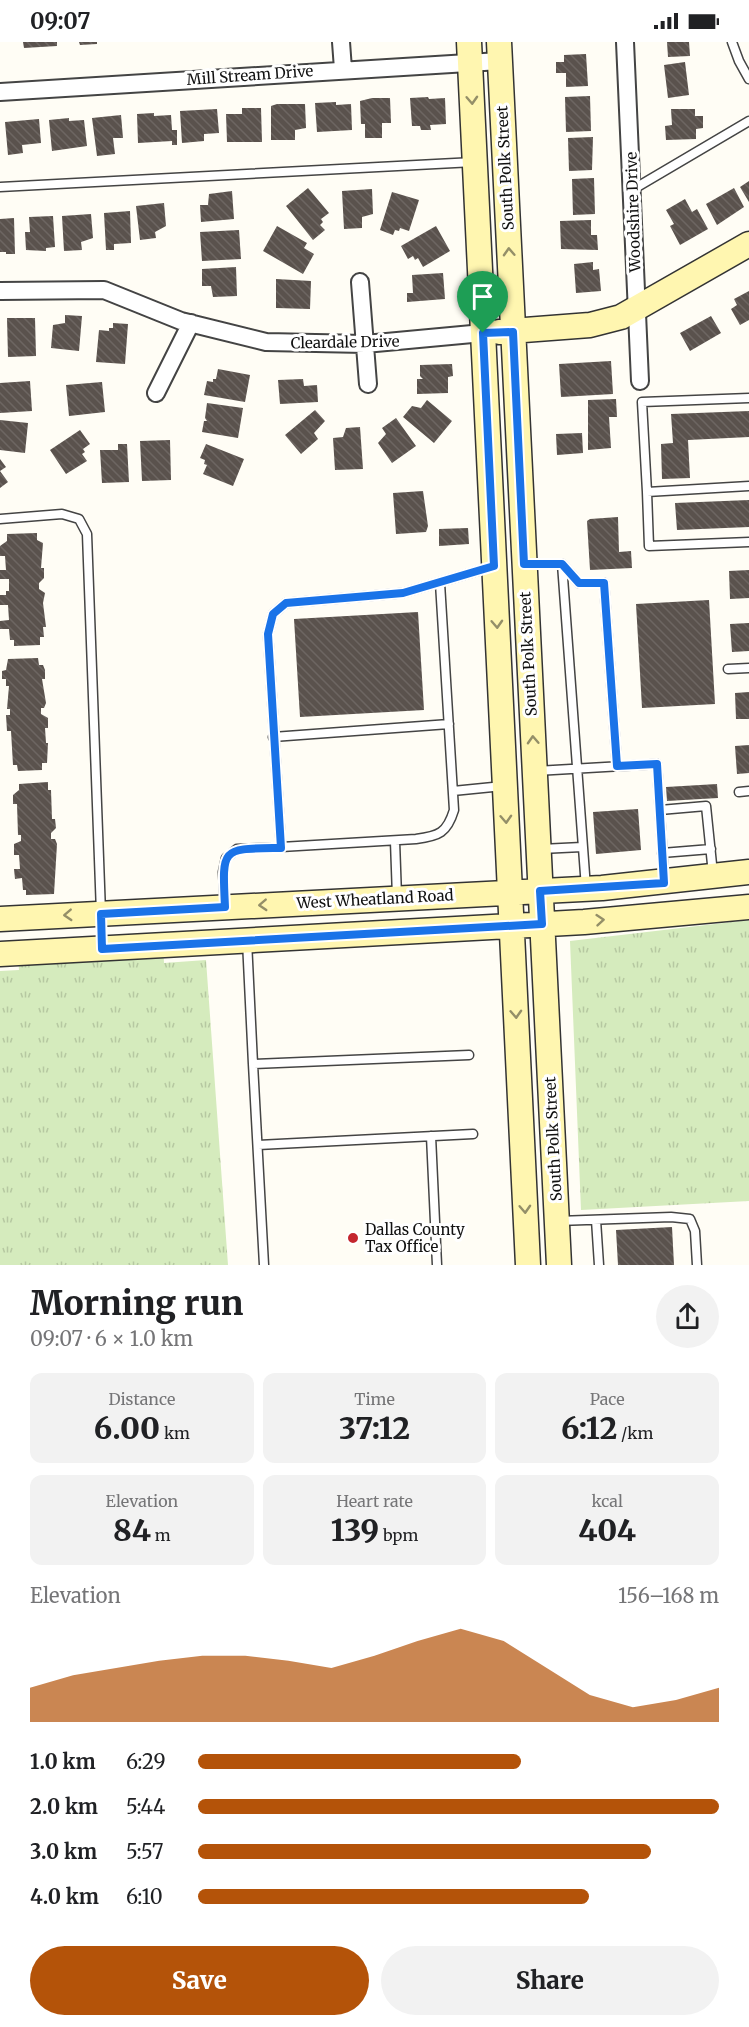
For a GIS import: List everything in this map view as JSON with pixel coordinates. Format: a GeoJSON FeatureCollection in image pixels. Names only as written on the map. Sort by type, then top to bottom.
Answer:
{"type":"FeatureCollection","features":[{"type":"Feature","properties":{"kind":"main road","name":"South Polk Street"},"geometry":{"type":"LineString","coordinates":[[469,52],[528,1265]]}},
{"type":"Feature","properties":{"kind":"main road","name":"South Polk Street"},"geometry":{"type":"LineString","coordinates":[[500,52],[560,1265]]}},
{"type":"Feature","properties":{"kind":"main road","name":"Cleardale Drive"},"geometry":{"type":"LineString","coordinates":[[483,333],[591,325],[621,316],[749,244]]}},
{"type":"Feature","properties":{"kind":"main road"},"geometry":{"type":"LineString","coordinates":[[494,566],[524,564]]}},
{"type":"Feature","properties":{"kind":"main road","name":"West Wheatland Road"},"geometry":{"type":"LineString","coordinates":[[0,919],[586,889],[664,883],[749,872]]}},
{"type":"Feature","properties":{"kind":"main road"},"geometry":{"type":"LineString","coordinates":[[0,954],[511,926],[749,907]]}},
{"type":"Feature","properties":{"kind":"main road"},"geometry":{"type":"LineString","coordinates":[[101,914],[102,949]]}},
{"type":"Feature","properties":{"kind":"street"},"geometry":{"type":"LineString","coordinates":[[341,42],[343,69]]}},
{"type":"Feature","properties":{"kind":"street","name":"Woodshire Drive"},"geometry":{"type":"LineString","coordinates":[[625,42],[640,381]]}},
{"type":"Feature","properties":{"kind":"street","name":"Mill Stream Drive"},"geometry":{"type":"LineString","coordinates":[[0,92],[343,69],[469,52],[500,52]]}},
{"type":"Feature","properties":{"kind":"street"},"geometry":{"type":"LineString","coordinates":[[360,282],[368,384]]}},
{"type":"Feature","properties":{"kind":"street","name":"Cleardale Drive"},"geometry":{"type":"LineString","coordinates":[[0,291],[104,290],[191,323],[266,342],[365,345],[483,333]]}},
{"type":"Feature","properties":{"kind":"street"},"geometry":{"type":"LineString","coordinates":[[156,393],[191,323]]}},
{"type":"Feature","properties":{"kind":"lane"},"geometry":{"type":"LineString","coordinates":[[732,42],[738,62],[749,79]]}},
{"type":"Feature","properties":{"kind":"lane"},"geometry":{"type":"LineString","coordinates":[[632,190],[749,122]]}},
{"type":"Feature","properties":{"kind":"lane"},"geometry":{"type":"LineString","coordinates":[[0,187],[475,162]]}},
{"type":"Feature","properties":{"kind":"lane"},"geometry":{"type":"LineString","coordinates":[[749,398],[642,402],[649,546],[749,542]]}},
{"type":"Feature","properties":{"kind":"lane"},"geometry":{"type":"LineString","coordinates":[[647,492],[749,486]]}},
{"type":"Feature","properties":{"kind":"lane"},"geometry":{"type":"LineString","coordinates":[[0,519],[62,514],[79,519],[87,534],[101,914]]}},
{"type":"Feature","properties":{"kind":"lane"},"geometry":{"type":"LineString","coordinates":[[524,564],[562,564],[579,583],[604,583],[617,766]]}},
{"type":"Feature","properties":{"kind":"lane"},"geometry":{"type":"LineString","coordinates":[[562,564],[586,889]]}},
{"type":"Feature","properties":{"kind":"lane"},"geometry":{"type":"LineString","coordinates":[[281,848],[268,634],[273,614],[286,603],[403,593],[440,584],[494,566]]}},
{"type":"Feature","properties":{"kind":"lane"},"geometry":{"type":"LineString","coordinates":[[225,907],[223,872],[226,858],[237,849],[281,848],[435,836],[449,825],[454,810],[440,584]]}},
{"type":"Feature","properties":{"kind":"lane"},"geometry":{"type":"LineString","coordinates":[[728,669],[749,668]]}},
{"type":"Feature","properties":{"kind":"lane"},"geometry":{"type":"LineString","coordinates":[[273,737],[448,724]]}},
{"type":"Feature","properties":{"kind":"lane"},"geometry":{"type":"LineString","coordinates":[[534,771],[657,764],[664,883]]}},
{"type":"Feature","properties":{"kind":"lane"},"geometry":{"type":"LineString","coordinates":[[453,791],[505,786]]}},
{"type":"Feature","properties":{"kind":"lane"},"geometry":{"type":"LineString","coordinates":[[660,810],[706,806],[714,877]]}},
{"type":"Feature","properties":{"kind":"lane"},"geometry":{"type":"LineString","coordinates":[[395,840],[397,898]]}},
{"type":"Feature","properties":{"kind":"lane"},"geometry":{"type":"LineString","coordinates":[[538,850],[582,847]]}},
{"type":"Feature","properties":{"kind":"lane"},"geometry":{"type":"LineString","coordinates":[[662,853],[711,849]]}},
{"type":"Feature","properties":{"kind":"lane"},"geometry":{"type":"LineString","coordinates":[[247,940],[264,1265]]}},
{"type":"Feature","properties":{"kind":"lane"},"geometry":{"type":"LineString","coordinates":[[254,1064],[469,1055]]}},
{"type":"Feature","properties":{"kind":"lane"},"geometry":{"type":"LineString","coordinates":[[258,1145],[472,1134]]}},
{"type":"Feature","properties":{"kind":"lane"},"geometry":{"type":"LineString","coordinates":[[431,1136],[437,1265]]}},
{"type":"Feature","properties":{"kind":"lane"},"geometry":{"type":"LineString","coordinates":[[557,1221],[670,1217],[690,1219],[695,1231],[697,1265]]}},
{"type":"Feature","properties":{"kind":"lane"},"geometry":{"type":"LineString","coordinates":[[596,1220],[599,1265]]}},
{"type":"Feature","properties":{"kind":"green space"},"geometry":{"type":"Polygon","coordinates":[[[749,920],[749,1201],[581,1210],[570,941],[749,920]]]}},
{"type":"Feature","properties":{"kind":"green space"},"geometry":{"type":"Polygon","coordinates":[[[163,945],[164,963],[206,960],[228,1265],[0,1265],[0,971],[19,970],[18,954],[163,945]]]}},
{"type":"Feature","properties":{"kind":"building"},"geometry":{"type":"Polygon","coordinates":[[[23,42],[57,42],[57,46],[24,48],[23,42]]]}},
{"type":"Feature","properties":{"kind":"building"},"geometry":{"type":"Polygon","coordinates":[[[79,42],[97,42],[97,44],[80,45],[79,42]]]}},
{"type":"Feature","properties":{"kind":"building"},"geometry":{"type":"Polygon","coordinates":[[[667,42],[689,42],[690,56],[668,57],[667,42]]]}},
{"type":"Feature","properties":{"kind":"building"},"geometry":{"type":"Polygon","coordinates":[[[586,54],[588,86],[566,87],[566,73],[556,73],[556,62],[564,62],[564,55],[586,54]]]}},
{"type":"Feature","properties":{"kind":"building"},"geometry":{"type":"Polygon","coordinates":[[[685,62],[689,95],[668,98],[664,65],[685,62]]]}},
{"type":"Feature","properties":{"kind":"building"},"geometry":{"type":"Polygon","coordinates":[[[590,96],[591,131],[566,132],[565,97],[590,96]]]}},
{"type":"Feature","properties":{"kind":"building"},"geometry":{"type":"Polygon","coordinates":[[[428,97],[429,99],[445,98],[446,124],[430,125],[431,130],[421,130],[420,126],[412,126],[410,98],[428,97]]]}},
{"type":"Feature","properties":{"kind":"building"},"geometry":{"type":"Polygon","coordinates":[[[390,98],[391,123],[382,123],[382,138],[365,138],[365,124],[361,124],[360,101],[390,98]]]}},
{"type":"Feature","properties":{"kind":"building"},"geometry":{"type":"Polygon","coordinates":[[[336,102],[336,105],[351,104],[352,130],[317,132],[315,103],[336,102]]]}},
{"type":"Feature","properties":{"kind":"building"},"geometry":{"type":"Polygon","coordinates":[[[305,104],[306,128],[295,130],[295,140],[271,140],[271,106],[305,104]]]}},
{"type":"Feature","properties":{"kind":"building"},"geometry":{"type":"Polygon","coordinates":[[[242,108],[261,108],[262,142],[227,142],[226,114],[242,114],[242,108]]]}},
{"type":"Feature","properties":{"kind":"building"},"geometry":{"type":"Polygon","coordinates":[[[217,109],[219,133],[204,134],[204,141],[182,143],[180,111],[217,109]]]}},
{"type":"Feature","properties":{"kind":"building"},"geometry":{"type":"Polygon","coordinates":[[[671,109],[695,109],[695,116],[703,116],[703,128],[696,129],[696,139],[666,140],[665,126],[672,125],[671,109]]]}},
{"type":"Feature","properties":{"kind":"building"},"geometry":{"type":"Polygon","coordinates":[[[154,113],[154,116],[171,115],[172,130],[177,130],[177,145],[172,145],[172,141],[138,143],[137,114],[154,113]]]}},
{"type":"Feature","properties":{"kind":"building"},"geometry":{"type":"Polygon","coordinates":[[[121,115],[123,138],[113,138],[115,154],[97,156],[92,118],[121,115]]]}},
{"type":"Feature","properties":{"kind":"building"},"geometry":{"type":"Polygon","coordinates":[[[69,118],[69,121],[84,120],[87,146],[52,151],[49,120],[69,118]]]}},
{"type":"Feature","properties":{"kind":"building"},"geometry":{"type":"Polygon","coordinates":[[[39,119],[41,143],[22,145],[23,153],[8,155],[5,122],[39,119]]]}},
{"type":"Feature","properties":{"kind":"building"},"geometry":{"type":"Polygon","coordinates":[[[593,137],[592,170],[569,171],[568,138],[593,137]]]}},
{"type":"Feature","properties":{"kind":"building"},"geometry":{"type":"Polygon","coordinates":[[[594,178],[595,214],[573,215],[572,179],[594,178]]]}},
{"type":"Feature","properties":{"kind":"building"},"geometry":{"type":"Polygon","coordinates":[[[749,181],[749,202],[740,187],[749,181]]]}},
{"type":"Feature","properties":{"kind":"building"},"geometry":{"type":"Polygon","coordinates":[[[308,188],[329,213],[321,219],[323,222],[320,225],[325,230],[313,240],[286,206],[308,188]]]}},
{"type":"Feature","properties":{"kind":"building"},"geometry":{"type":"Polygon","coordinates":[[[734,188],[744,207],[717,225],[706,204],[734,188]]]}},
{"type":"Feature","properties":{"kind":"building"},"geometry":{"type":"Polygon","coordinates":[[[372,189],[373,214],[362,217],[362,228],[344,229],[342,191],[372,189]]]}},
{"type":"Feature","properties":{"kind":"building"},"geometry":{"type":"Polygon","coordinates":[[[232,191],[234,219],[201,222],[200,205],[208,205],[209,194],[232,191]]]}},
{"type":"Feature","properties":{"kind":"building"},"geometry":{"type":"Polygon","coordinates":[[[392,192],[419,200],[409,231],[400,228],[399,231],[395,230],[393,235],[380,230],[392,192]]]}},
{"type":"Feature","properties":{"kind":"building"},"geometry":{"type":"Polygon","coordinates":[[[685,199],[692,212],[697,209],[708,229],[680,245],[670,226],[674,224],[666,210],[685,199]]]}},
{"type":"Feature","properties":{"kind":"building"},"geometry":{"type":"Polygon","coordinates":[[[164,203],[166,226],[155,232],[156,238],[140,240],[136,206],[164,203]]]}},
{"type":"Feature","properties":{"kind":"building"},"geometry":{"type":"Polygon","coordinates":[[[130,211],[131,243],[114,244],[114,250],[106,250],[104,213],[130,211]]]}},
{"type":"Feature","properties":{"kind":"building"},"geometry":{"type":"Polygon","coordinates":[[[91,214],[93,238],[81,242],[82,250],[64,251],[62,216],[91,214]]]}},
{"type":"Feature","properties":{"kind":"building"},"geometry":{"type":"Polygon","coordinates":[[[53,216],[55,247],[46,248],[46,251],[26,250],[25,232],[30,232],[29,217],[53,216]]]}},
{"type":"Feature","properties":{"kind":"building"},"geometry":{"type":"Polygon","coordinates":[[[14,218],[15,254],[6,254],[6,252],[0,252],[0,219],[14,218]]]}},
{"type":"Feature","properties":{"kind":"building"},"geometry":{"type":"Polygon","coordinates":[[[591,220],[591,235],[597,235],[598,250],[561,249],[560,221],[591,220]]]}},
{"type":"Feature","properties":{"kind":"building"},"geometry":{"type":"Polygon","coordinates":[[[277,226],[307,243],[304,248],[314,254],[303,274],[263,251],[277,226]]]}},
{"type":"Feature","properties":{"kind":"building"},"geometry":{"type":"Polygon","coordinates":[[[436,226],[450,251],[423,267],[418,258],[415,260],[413,256],[408,259],[401,246],[436,226]]]}},
{"type":"Feature","properties":{"kind":"building"},"geometry":{"type":"Polygon","coordinates":[[[239,230],[241,259],[202,261],[200,232],[239,230]]]}},
{"type":"Feature","properties":{"kind":"building"},"geometry":{"type":"Polygon","coordinates":[[[593,262],[593,270],[599,269],[601,291],[576,293],[574,264],[593,262]]]}},
{"type":"Feature","properties":{"kind":"building"},"geometry":{"type":"Polygon","coordinates":[[[236,267],[237,296],[213,297],[211,286],[202,286],[202,269],[236,267]]]}},
{"type":"Feature","properties":{"kind":"building"},"geometry":{"type":"Polygon","coordinates":[[[443,273],[445,299],[407,302],[407,293],[413,293],[412,275],[443,273]]]}},
{"type":"Feature","properties":{"kind":"building"},"geometry":{"type":"Polygon","coordinates":[[[276,279],[311,281],[310,309],[276,308],[276,279]]]}},
{"type":"Feature","properties":{"kind":"building"},"geometry":{"type":"Polygon","coordinates":[[[749,291],[749,320],[740,325],[731,309],[737,305],[734,299],[749,291]]]}},
{"type":"Feature","properties":{"kind":"building"},"geometry":{"type":"Polygon","coordinates":[[[65,315],[82,316],[79,351],[51,348],[53,325],[65,323],[65,315]]]}},
{"type":"Feature","properties":{"kind":"building"},"geometry":{"type":"Polygon","coordinates":[[[711,316],[721,333],[690,351],[680,333],[711,316]]]}},
{"type":"Feature","properties":{"kind":"building"},"geometry":{"type":"Polygon","coordinates":[[[7,318],[35,318],[36,356],[8,357],[7,318]]]}},
{"type":"Feature","properties":{"kind":"building"},"geometry":{"type":"Polygon","coordinates":[[[113,323],[128,324],[125,364],[96,362],[99,330],[109,331],[109,328],[113,328],[113,323]]]}},
{"type":"Feature","properties":{"kind":"building"},"geometry":{"type":"Polygon","coordinates":[[[611,361],[613,394],[561,397],[559,364],[611,361]]]}},
{"type":"Feature","properties":{"kind":"building"},"geometry":{"type":"Polygon","coordinates":[[[452,364],[453,376],[448,377],[448,393],[417,394],[417,379],[423,379],[420,376],[420,365],[452,364]]]}},
{"type":"Feature","properties":{"kind":"building"},"geometry":{"type":"Polygon","coordinates":[[[218,369],[250,375],[245,402],[204,395],[207,381],[213,382],[213,379],[216,379],[218,369]]]}},
{"type":"Feature","properties":{"kind":"building"},"geometry":{"type":"Polygon","coordinates":[[[303,379],[304,386],[317,385],[318,402],[280,404],[278,380],[303,379]]]}},
{"type":"Feature","properties":{"kind":"building"},"geometry":{"type":"Polygon","coordinates":[[[30,381],[32,411],[0,413],[0,383],[30,381]]]}},
{"type":"Feature","properties":{"kind":"building"},"geometry":{"type":"Polygon","coordinates":[[[102,382],[105,412],[69,416],[66,385],[102,382]]]}},
{"type":"Feature","properties":{"kind":"building"},"geometry":{"type":"Polygon","coordinates":[[[616,399],[617,417],[609,417],[611,448],[588,450],[588,400],[616,399]]]}},
{"type":"Feature","properties":{"kind":"building"},"geometry":{"type":"Polygon","coordinates":[[[427,400],[452,421],[434,443],[403,417],[412,406],[421,408],[427,400]]]}},
{"type":"Feature","properties":{"kind":"building"},"geometry":{"type":"Polygon","coordinates":[[[207,403],[243,408],[238,438],[202,432],[204,421],[207,421],[205,418],[207,403]]]}},
{"type":"Feature","properties":{"kind":"building"},"geometry":{"type":"Polygon","coordinates":[[[315,410],[325,421],[314,433],[318,439],[301,454],[285,435],[315,410]]]}},
{"type":"Feature","properties":{"kind":"building"},"geometry":{"type":"Polygon","coordinates":[[[749,411],[749,437],[688,440],[690,478],[662,479],[661,444],[673,443],[671,414],[749,411]]]}},
{"type":"Feature","properties":{"kind":"building"},"geometry":{"type":"Polygon","coordinates":[[[396,418],[416,446],[392,463],[378,443],[386,434],[382,428],[396,418]]]}},
{"type":"Feature","properties":{"kind":"building"},"geometry":{"type":"Polygon","coordinates":[[[0,420],[28,423],[25,453],[0,450],[0,420]]]}},
{"type":"Feature","properties":{"kind":"building"},"geometry":{"type":"Polygon","coordinates":[[[360,427],[363,469],[335,470],[333,438],[343,437],[346,428],[360,427]]]}},
{"type":"Feature","properties":{"kind":"building"},"geometry":{"type":"Polygon","coordinates":[[[80,430],[90,444],[83,449],[85,452],[82,454],[87,461],[66,474],[50,450],[80,430]]]}},
{"type":"Feature","properties":{"kind":"building"},"geometry":{"type":"Polygon","coordinates":[[[582,433],[583,453],[557,455],[556,434],[582,433]]]}},
{"type":"Feature","properties":{"kind":"building"},"geometry":{"type":"Polygon","coordinates":[[[170,440],[171,480],[142,481],[140,441],[170,440]]]}},
{"type":"Feature","properties":{"kind":"building"},"geometry":{"type":"Polygon","coordinates":[[[118,444],[127,444],[129,482],[102,483],[100,450],[118,450],[118,444]]]}},
{"type":"Feature","properties":{"kind":"building"},"geometry":{"type":"Polygon","coordinates":[[[206,444],[244,459],[233,486],[203,474],[207,465],[204,464],[205,460],[200,458],[206,444]]]}},
{"type":"Feature","properties":{"kind":"building"},"geometry":{"type":"Polygon","coordinates":[[[0,459],[6,467],[0,471],[0,459]]]}},
{"type":"Feature","properties":{"kind":"building"},"geometry":{"type":"Polygon","coordinates":[[[0,471],[8,482],[0,488],[0,471]]]}},
{"type":"Feature","properties":{"kind":"building"},"geometry":{"type":"Polygon","coordinates":[[[423,491],[428,526],[426,532],[396,534],[393,493],[423,491]]]}},
{"type":"Feature","properties":{"kind":"building"},"geometry":{"type":"Polygon","coordinates":[[[749,500],[749,527],[677,530],[675,503],[749,500]]]}},
{"type":"Feature","properties":{"kind":"building"},"geometry":{"type":"Polygon","coordinates":[[[618,517],[619,552],[631,551],[632,568],[590,570],[587,521],[618,517]]]}},
{"type":"Feature","properties":{"kind":"building"},"geometry":{"type":"Polygon","coordinates":[[[468,528],[469,544],[439,546],[439,529],[468,528]]]}},
{"type":"Feature","properties":{"kind":"building"},"geometry":{"type":"Polygon","coordinates":[[[37,533],[37,540],[43,543],[41,568],[44,568],[44,578],[39,583],[39,589],[45,593],[44,637],[40,637],[40,645],[14,646],[14,640],[10,640],[9,629],[0,629],[0,621],[9,620],[8,605],[0,605],[0,595],[6,595],[6,591],[9,591],[9,579],[0,579],[0,570],[6,570],[5,556],[0,556],[0,546],[7,541],[7,534],[37,533]]]}},
{"type":"Feature","properties":{"kind":"building"},"geometry":{"type":"Polygon","coordinates":[[[749,570],[749,598],[730,599],[729,571],[749,570]]]}},
{"type":"Feature","properties":{"kind":"building"},"geometry":{"type":"Polygon","coordinates":[[[709,600],[715,704],[642,708],[636,604],[709,600]]]}},
{"type":"Feature","properties":{"kind":"building"},"geometry":{"type":"Polygon","coordinates":[[[418,612],[424,710],[300,717],[294,619],[418,612]]]}},
{"type":"Feature","properties":{"kind":"building"},"geometry":{"type":"Polygon","coordinates":[[[749,623],[749,651],[732,652],[730,624],[749,623]]]}},
{"type":"Feature","properties":{"kind":"building"},"geometry":{"type":"Polygon","coordinates":[[[38,658],[39,665],[43,665],[45,670],[45,679],[42,679],[46,703],[44,708],[41,708],[41,714],[48,718],[48,728],[45,728],[46,743],[48,743],[47,763],[42,763],[42,770],[18,771],[17,765],[13,765],[11,731],[7,731],[6,715],[10,715],[10,709],[7,709],[9,686],[6,686],[6,679],[2,679],[2,671],[6,670],[8,659],[38,658]]]}},
{"type":"Feature","properties":{"kind":"building"},"geometry":{"type":"Polygon","coordinates":[[[749,692],[749,719],[736,719],[735,693],[749,692]]]}},
{"type":"Feature","properties":{"kind":"building"},"geometry":{"type":"Polygon","coordinates":[[[749,745],[749,773],[737,774],[735,746],[749,745]]]}},
{"type":"Feature","properties":{"kind":"building"},"geometry":{"type":"Polygon","coordinates":[[[48,782],[48,790],[51,790],[52,819],[55,819],[56,828],[51,833],[51,839],[55,839],[57,844],[54,894],[26,895],[22,878],[15,879],[14,869],[20,869],[19,855],[14,855],[14,844],[21,841],[21,835],[18,835],[17,804],[13,804],[13,795],[19,790],[19,784],[48,782]]]}},
{"type":"Feature","properties":{"kind":"building"},"geometry":{"type":"Polygon","coordinates":[[[717,784],[718,798],[667,801],[666,787],[717,784]]]}},
{"type":"Feature","properties":{"kind":"building"},"geometry":{"type":"Polygon","coordinates":[[[638,809],[641,850],[596,854],[593,812],[638,809]]]}},
{"type":"Feature","properties":{"kind":"building"},"geometry":{"type":"Polygon","coordinates":[[[672,1227],[674,1265],[618,1265],[616,1230],[672,1227]]]}},
{"type":"Feature","properties":{"kind":"place","name":"Dallas County Tax Office"},"geometry":{"type":"Point","coordinates":[353,1238]}},
{"type":"Feature","properties":{"kind":"route"},"geometry":{"type":"LineString","coordinates":[[513,332],[524,564],[562,564],[579,583],[604,583],[617,766],[657,764],[664,883],[540,891],[542,924],[102,949],[101,914],[225,907],[223,872],[226,858],[237,849],[281,848],[268,634],[273,614],[286,603],[403,593],[450,581],[494,566],[483,333],[513,332]]}}]}
